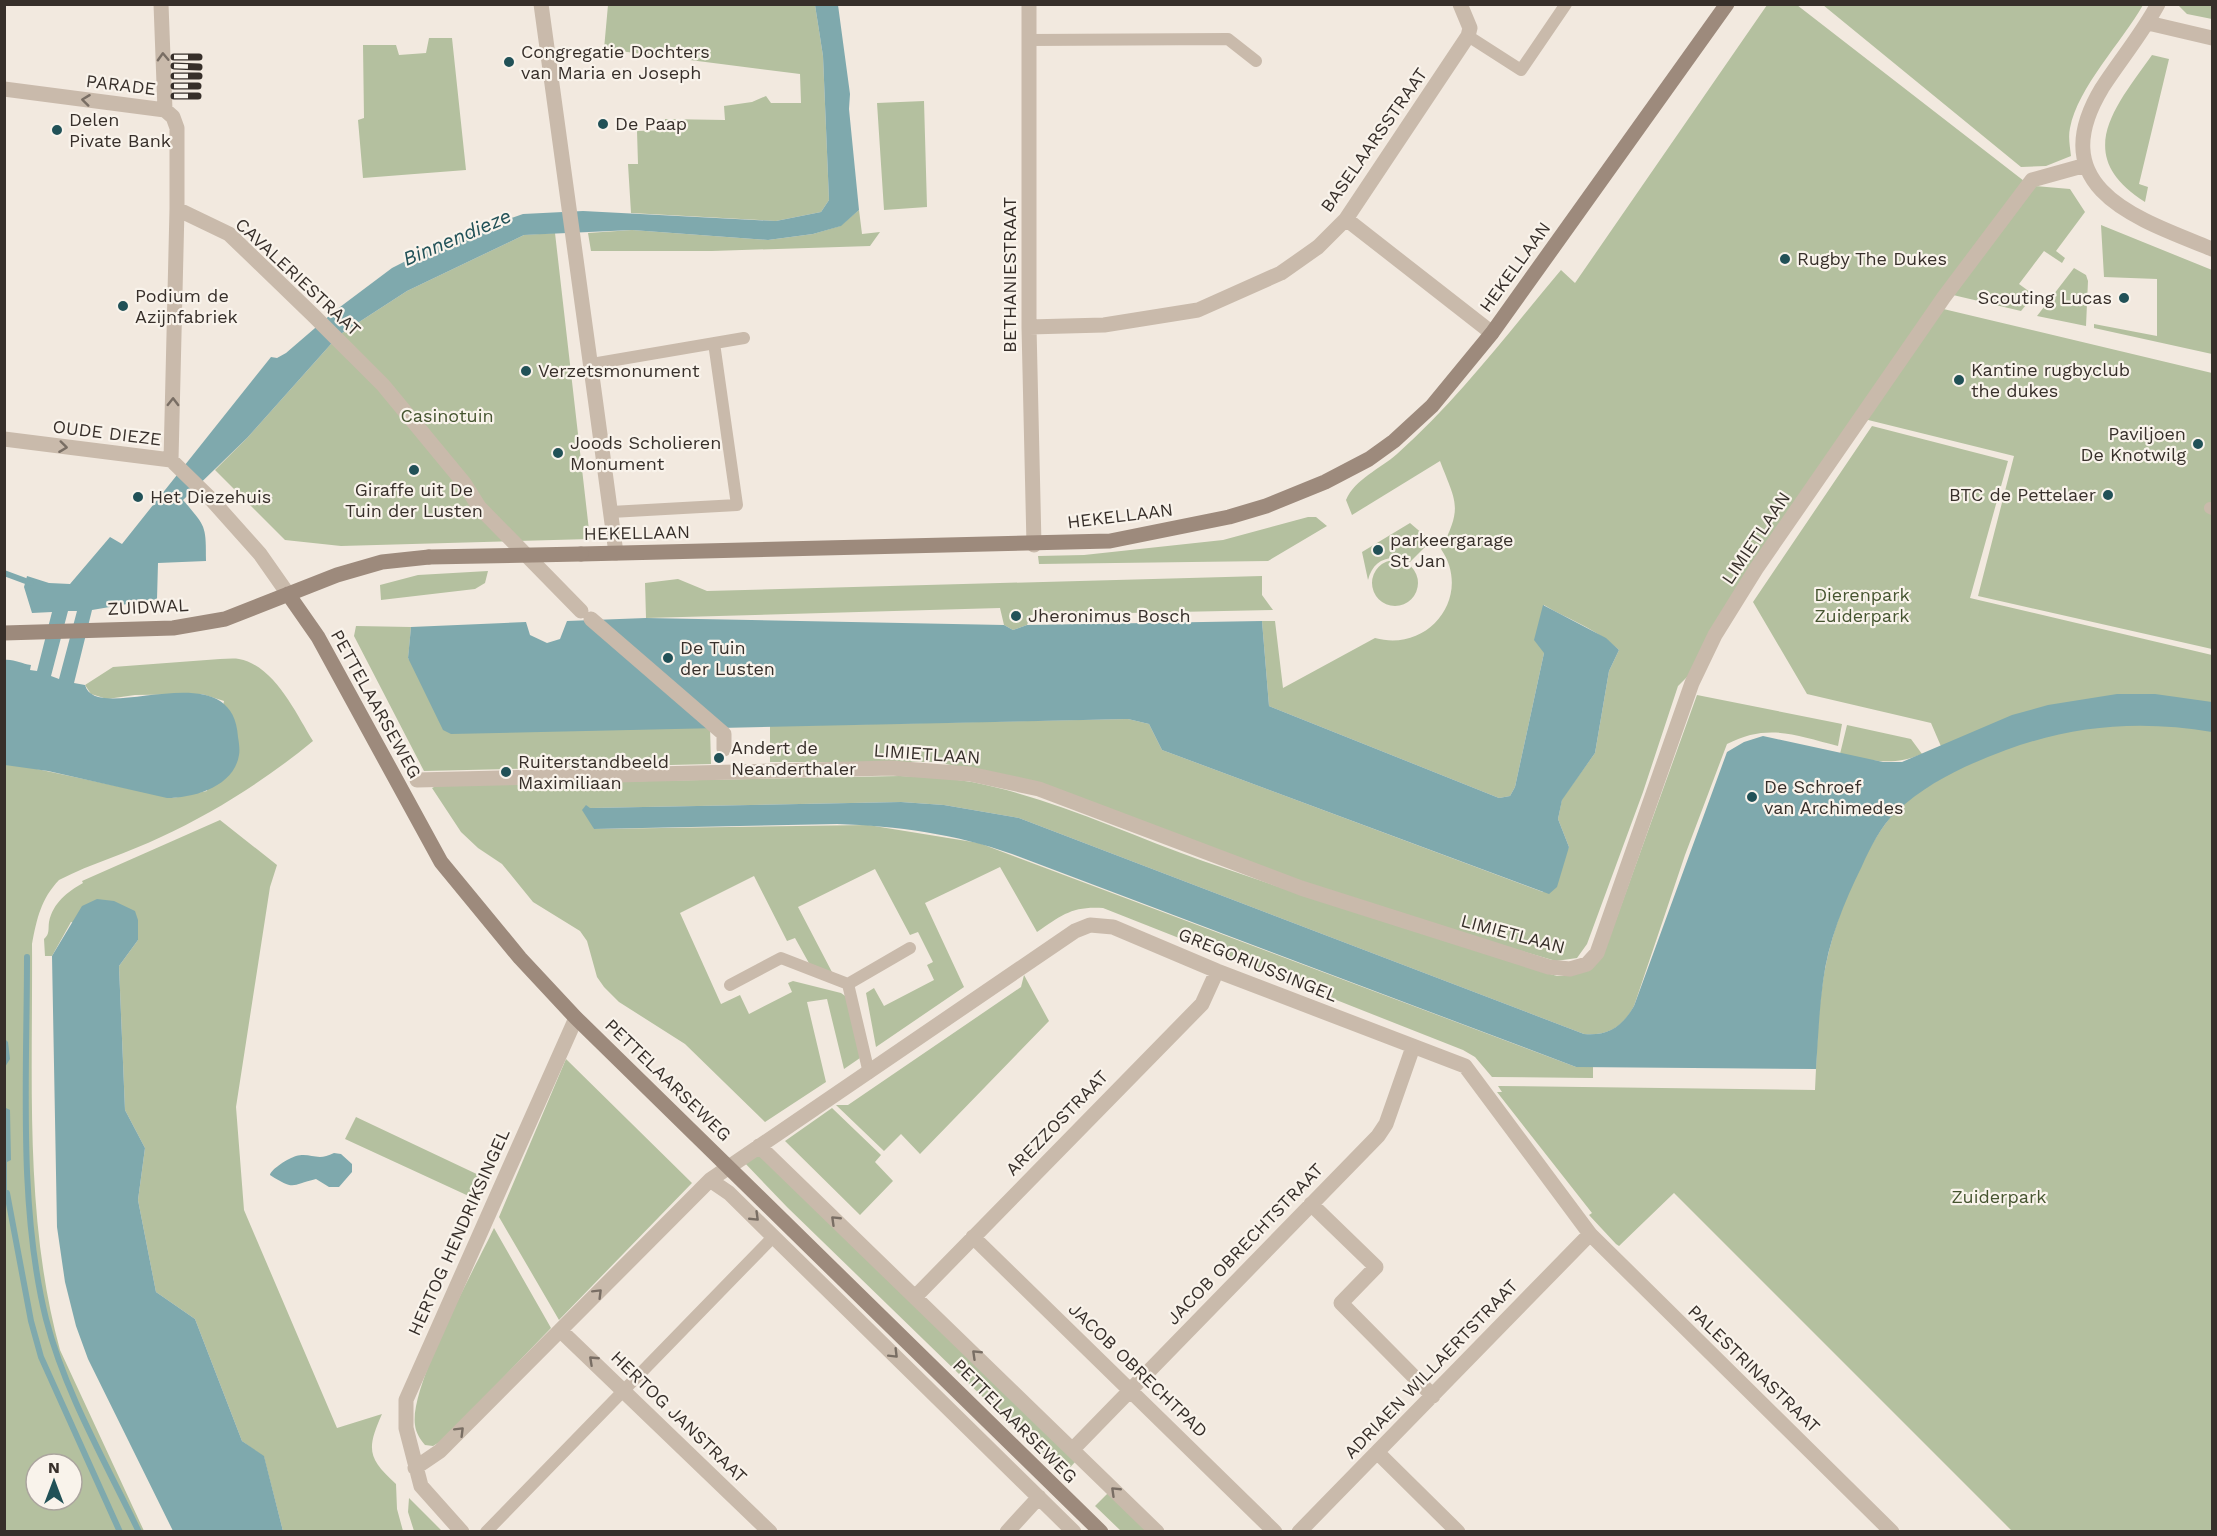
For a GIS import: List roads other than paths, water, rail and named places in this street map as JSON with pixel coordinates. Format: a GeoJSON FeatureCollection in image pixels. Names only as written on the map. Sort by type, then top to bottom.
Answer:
{"type":"FeatureCollection","features":[{"type":"Feature","properties":{"kind":"main road","name":"HEKELLAAN"},"geometry":{"type":"LineString","coordinates":[[288,594],[337,575],[382,562],[429,557],[1034,545],[1110,541],[1152,534],[1266,506],[1325,482],[1369,459],[1412,426],[1432,406],[1492,333],[1727,4]]}},
{"type":"Feature","properties":{"kind":"main road","name":"ZUIDWAL"},"geometry":{"type":"LineString","coordinates":[[4,633],[173,628],[225,619],[288,594]]}},
{"type":"Feature","properties":{"kind":"main road","name":"PETTELAARSEWEG"},"geometry":{"type":"LineString","coordinates":[[288,594],[318,637],[441,862],[520,958],[576,1018],[1101,1532]]}},
{"type":"Feature","properties":{"kind":"street","name":"PARADE"},"geometry":{"type":"LineString","coordinates":[[4,89],[165,110],[162,4]]}},
{"type":"Feature","properties":{"kind":"street"},"geometry":{"type":"LineString","coordinates":[[541,4],[573,254],[592,364],[616,553]]}},
{"type":"Feature","properties":{"kind":"street","name":"BETHANIESTRAAT"},"geometry":{"type":"LineString","coordinates":[[1029,4],[1029,327],[1034,545]]}},
{"type":"Feature","properties":{"kind":"street"},"geometry":{"type":"LineString","coordinates":[[1460,4],[1470,28],[1468,36]]}},
{"type":"Feature","properties":{"kind":"street"},"geometry":{"type":"LineString","coordinates":[[2158,4],[2148,23],[2092,107],[2083,141],[2086,165],[2094,184],[2115,205],[2148,223],[2212,249]]}},
{"type":"Feature","properties":{"kind":"street"},"geometry":{"type":"LineString","coordinates":[[2148,23],[2212,38]]}},
{"type":"Feature","properties":{"kind":"street","name":"BASELAARSSTRAAT"},"geometry":{"type":"LineString","coordinates":[[1029,327],[1104,325],[1198,310],[1281,273],[1318,247],[1346,219],[1468,36]]}},
{"type":"Feature","properties":{"kind":"street"},"geometry":{"type":"LineString","coordinates":[[165,110],[173,117],[177,128],[176,465],[210,498],[260,554],[288,594]]}},
{"type":"Feature","properties":{"kind":"street","name":"LIMIETLAAN"},"geometry":{"type":"LineString","coordinates":[[417,780],[891,768],[970,774],[1039,789],[1301,888],[1489,950],[1549,967],[1570,969],[1587,964],[1597,953],[1692,683],[1715,635],[1756,568],[1944,297],[2032,180],[2086,165]]}},
{"type":"Feature","properties":{"kind":"street","name":"CAVALERIESTRAAT"},"geometry":{"type":"LineString","coordinates":[[177,209],[229,234],[314,316],[383,385],[464,483],[479,507],[586,615],[724,741]]}},
{"type":"Feature","properties":{"kind":"street"},"geometry":{"type":"LineString","coordinates":[[1346,219],[1492,333]]}},
{"type":"Feature","properties":{"kind":"street","name":"OUDE DIEZE"},"geometry":{"type":"LineString","coordinates":[[4,439],[176,465]]}},
{"type":"Feature","properties":{"kind":"street","name":"GREGORIUSSINGEL"},"geometry":{"type":"LineString","coordinates":[[729,1167],[1075,931],[1090,925],[1113,927],[1217,971],[1465,1066],[1590,1234]]}},
{"type":"Feature","properties":{"kind":"street","name":"AREZZOSTRAAT"},"geometry":{"type":"LineString","coordinates":[[916,1296],[1202,1004],[1217,971]]}},
{"type":"Feature","properties":{"kind":"street","name":"HERTOG HENDRIKSINGEL"},"geometry":{"type":"LineString","coordinates":[[462,1532],[421,1486],[406,1428],[406,1400],[576,1018]]}},
{"type":"Feature","properties":{"kind":"street","name":"JACOB OBRECHTSTRAAT"},"geometry":{"type":"LineString","coordinates":[[1073,1449],[1378,1136],[1386,1124],[1413,1047]]}},
{"type":"Feature","properties":{"kind":"street","name":"PETTELAARSEWEG"},"geometry":{"type":"LineString","coordinates":[[759,1146],[1157,1532]]}},
{"type":"Feature","properties":{"kind":"street"},"geometry":{"type":"LineString","coordinates":[[415,1468],[440,1451],[710,1180],[729,1167]]}},
{"type":"Feature","properties":{"kind":"street","name":"PETTELAARSEWEG"},"geometry":{"type":"LineString","coordinates":[[710,1180],[729,1193],[774,1236],[1074,1532]]}},
{"type":"Feature","properties":{"kind":"street"},"geometry":{"type":"LineString","coordinates":[[1311,1204],[1376,1267],[1341,1303],[1433,1396]]}},
{"type":"Feature","properties":{"kind":"street","name":"ADRIAEN WILLAERTSTRAAT"},"geometry":{"type":"LineString","coordinates":[[1299,1532],[1590,1234]]}},
{"type":"Feature","properties":{"kind":"street","name":"PALESTRINASTRAAT"},"geometry":{"type":"LineString","coordinates":[[1590,1234],[1892,1532]]}},
{"type":"Feature","properties":{"kind":"street","name":"JACOB OBRECHTPAD"},"geometry":{"type":"LineString","coordinates":[[974,1237],[1275,1532]]}},
{"type":"Feature","properties":{"kind":"street","name":"HERTOG JANSTRAAT"},"geometry":{"type":"LineString","coordinates":[[561,1331],[770,1532]]}},
{"type":"Feature","properties":{"kind":"street"},"geometry":{"type":"LineString","coordinates":[[1377,1452],[1458,1532]]}},
{"type":"Feature","properties":{"kind":"street"},"geometry":{"type":"LineString","coordinates":[[1007,1532],[1039,1497]]}},
{"type":"Feature","properties":{"kind":"lane"},"geometry":{"type":"LineString","coordinates":[[1468,36],[1521,70],[1566,4]]}},
{"type":"Feature","properties":{"kind":"lane"},"geometry":{"type":"LineString","coordinates":[[1029,40],[1228,39],[1256,61]]}},
{"type":"Feature","properties":{"kind":"lane"},"geometry":{"type":"LineString","coordinates":[[592,364],[744,338]]}},
{"type":"Feature","properties":{"kind":"lane"},"geometry":{"type":"LineString","coordinates":[[611,512],[737,505],[714,343]]}},
{"type":"Feature","properties":{"kind":"lane"},"geometry":{"type":"LineString","coordinates":[[848,984],[910,948]]}},
{"type":"Feature","properties":{"kind":"lane"},"geometry":{"type":"LineString","coordinates":[[730,985],[781,958],[848,984]]}},
{"type":"Feature","properties":{"kind":"lane"},"geometry":{"type":"LineString","coordinates":[[848,984],[869,1073]]}},
{"type":"Feature","properties":{"kind":"lane"},"geometry":{"type":"LineString","coordinates":[[486,1532],[774,1236]]}},
{"type":"Feature","properties":{"kind":"water"},"geometry":{"type":"Polygon","coordinates":[[[815,5],[838,5],[850,94],[849,109],[859,210],[841,226],[813,234],[768,240],[632,230],[524,235],[407,291],[339,335],[247,438],[183,500],[203,527],[206,540],[206,561],[158,563],[157,599],[92,610],[74,683],[85,685],[95,696],[113,698],[190,693],[214,698],[230,711],[239,746],[236,766],[221,783],[200,793],[167,798],[48,771],[5,765],[4,660],[31,665],[30,670],[37,671],[52,612],[32,613],[24,587],[27,576],[49,583],[70,584],[110,537],[122,544],[271,357],[277,358],[286,353],[336,310],[392,268],[447,240],[523,214],[583,211],[776,221],[821,212],[829,200],[823,56],[815,5]],[[68,611],[51,676],[59,679],[77,611],[68,611]]]}},
{"type":"Feature","properties":{"kind":"water"},"geometry":{"type":"Polygon","coordinates":[[[1543,605],[1606,638],[1619,650],[1609,671],[1595,753],[1562,800],[1558,819],[1569,847],[1557,887],[1549,894],[1162,750],[1149,724],[1128,719],[451,734],[443,730],[408,658],[411,627],[526,622],[530,635],[547,643],[560,639],[567,621],[646,618],[1004,625],[1013,630],[1027,625],[1262,621],[1269,706],[1499,798],[1510,796],[1515,787],[1544,653],[1534,640],[1543,605]]]}},
{"type":"Feature","properties":{"kind":"water"},"geometry":{"type":"Polygon","coordinates":[[[2117,694],[2155,694],[2212,702],[2212,732],[2186,728],[2134,726],[2082,730],[2057,735],[2006,750],[1976,762],[1934,783],[1908,801],[1885,824],[1876,838],[1843,908],[1825,967],[1816,1069],[1576,1067],[1012,854],[948,836],[904,829],[837,824],[594,829],[582,810],[586,805],[590,808],[901,802],[944,805],[1019,818],[1584,1034],[1593,1034],[1614,1029],[1634,1006],[1727,752],[1744,742],[1763,736],[1883,762],[1902,762],[2012,715],[2048,705],[2117,694]]]}},
{"type":"Feature","properties":{"kind":"water"},"geometry":{"type":"Polygon","coordinates":[[[97,899],[114,901],[135,911],[138,920],[138,940],[119,966],[125,1110],[145,1148],[138,1200],[156,1292],[195,1319],[242,1441],[264,1456],[283,1531],[173,1531],[88,1359],[76,1326],[65,1282],[57,1227],[52,956],[82,906],[97,899]]]}},
{"type":"Feature","properties":{"kind":"water"},"geometry":{"type":"Polygon","coordinates":[[[5,1039],[8,1042],[10,1059],[5,1067],[5,1039]]]}},
{"type":"Feature","properties":{"kind":"water"},"geometry":{"type":"Polygon","coordinates":[[[5,1067],[6,1108],[10,1110],[11,1160],[7,1162],[7,1199],[5,1201],[5,1067]]]}},
{"type":"Feature","properties":{"kind":"water"},"geometry":{"type":"Polygon","coordinates":[[[334,1153],[341,1154],[352,1164],[352,1172],[339,1187],[329,1187],[316,1179],[289,1185],[270,1175],[281,1164],[296,1156],[323,1157],[334,1153]]]}},
{"type":"Feature","properties":{"kind":"waterway","name":"Binnendieze"},"geometry":{"type":"LineString","coordinates":[[4,573],[31,583]]}},
{"type":"Feature","properties":{"kind":"waterway"},"geometry":{"type":"LineString","coordinates":[[27,957],[26,1139],[31,1231],[37,1276],[46,1319],[64,1374],[87,1427],[139,1532]]}},
{"type":"Feature","properties":{"kind":"waterway"},"geometry":{"type":"LineString","coordinates":[[7,1193],[31,1321],[41,1357],[120,1532]]}},
{"type":"Feature","properties":{"kind":"railway"},"geometry":{"type":"LineString","coordinates":[[174,57],[199,57]]}},
{"type":"Feature","properties":{"kind":"railway"},"geometry":{"type":"LineString","coordinates":[[174,66],[199,67]]}},
{"type":"Feature","properties":{"kind":"railway"},"geometry":{"type":"LineString","coordinates":[[174,76],[199,76]]}},
{"type":"Feature","properties":{"kind":"railway"},"geometry":{"type":"LineString","coordinates":[[174,86],[198,86]]}},
{"type":"Feature","properties":{"kind":"railway"},"geometry":{"type":"LineString","coordinates":[[174,96],[198,96]]}},
{"type":"Feature","properties":{"kind":"place","name":"Congregatie Dochters van Maria en Joseph"},"geometry":{"type":"Point","coordinates":[509,62]}},
{"type":"Feature","properties":{"kind":"place","name":"De Paap"},"geometry":{"type":"Point","coordinates":[603,124]}},
{"type":"Feature","properties":{"kind":"place","name":"Delen Pivate Bank"},"geometry":{"type":"Point","coordinates":[57,130]}},
{"type":"Feature","properties":{"kind":"place","name":"Rugby The Dukes"},"geometry":{"type":"Point","coordinates":[1785,259]}},
{"type":"Feature","properties":{"kind":"place","name":"Scouting Lucas"},"geometry":{"type":"Point","coordinates":[2124,298]}},
{"type":"Feature","properties":{"kind":"place","name":"Podium de Azijnfabriek"},"geometry":{"type":"Point","coordinates":[123,306]}},
{"type":"Feature","properties":{"kind":"place","name":"Verzetsmonument"},"geometry":{"type":"Point","coordinates":[526,371]}},
{"type":"Feature","properties":{"kind":"place","name":"Kantine rugbyclub the dukes"},"geometry":{"type":"Point","coordinates":[1959,380]}},
{"type":"Feature","properties":{"kind":"place","name":"Paviljoen De Knotwilg"},"geometry":{"type":"Point","coordinates":[2198,444]}},
{"type":"Feature","properties":{"kind":"place","name":"Joods Scholieren Monument"},"geometry":{"type":"Point","coordinates":[558,453]}},
{"type":"Feature","properties":{"kind":"place","name":"Giraffe uit De Tuin der Lusten"},"geometry":{"type":"Point","coordinates":[414,470]}},
{"type":"Feature","properties":{"kind":"place","name":"BTC de Pettelaer"},"geometry":{"type":"Point","coordinates":[2108,495]}},
{"type":"Feature","properties":{"kind":"place","name":"Het Diezehuis"},"geometry":{"type":"Point","coordinates":[138,497]}},
{"type":"Feature","properties":{"kind":"place","name":"parkeergarage St Jan"},"geometry":{"type":"Point","coordinates":[1378,550]}},
{"type":"Feature","properties":{"kind":"place","name":"Jheronimus Bosch"},"geometry":{"type":"Point","coordinates":[1016,616]}},
{"type":"Feature","properties":{"kind":"place","name":"De Tuin der Lusten"},"geometry":{"type":"Point","coordinates":[668,658]}},
{"type":"Feature","properties":{"kind":"place","name":"Andert de Neanderthaler"},"geometry":{"type":"Point","coordinates":[719,758]}},
{"type":"Feature","properties":{"kind":"place","name":"Ruiterstandbeeld Maximiliaan"},"geometry":{"type":"Point","coordinates":[506,772]}},
{"type":"Feature","properties":{"kind":"place","name":"De Schroef van Archimedes"},"geometry":{"type":"Point","coordinates":[1752,797]}},
{"type":"Feature","properties":{"kind":"park label","name":"Casinotuin"},"geometry":{"type":"Point","coordinates":[447,416]}},
{"type":"Feature","properties":{"kind":"park label","name":"Dierenpark Zuiderpark"},"geometry":{"type":"Point","coordinates":[1862,605]}},
{"type":"Feature","properties":{"kind":"park label","name":"Zuiderpark"},"geometry":{"type":"Point","coordinates":[1999,1197]}}]}
